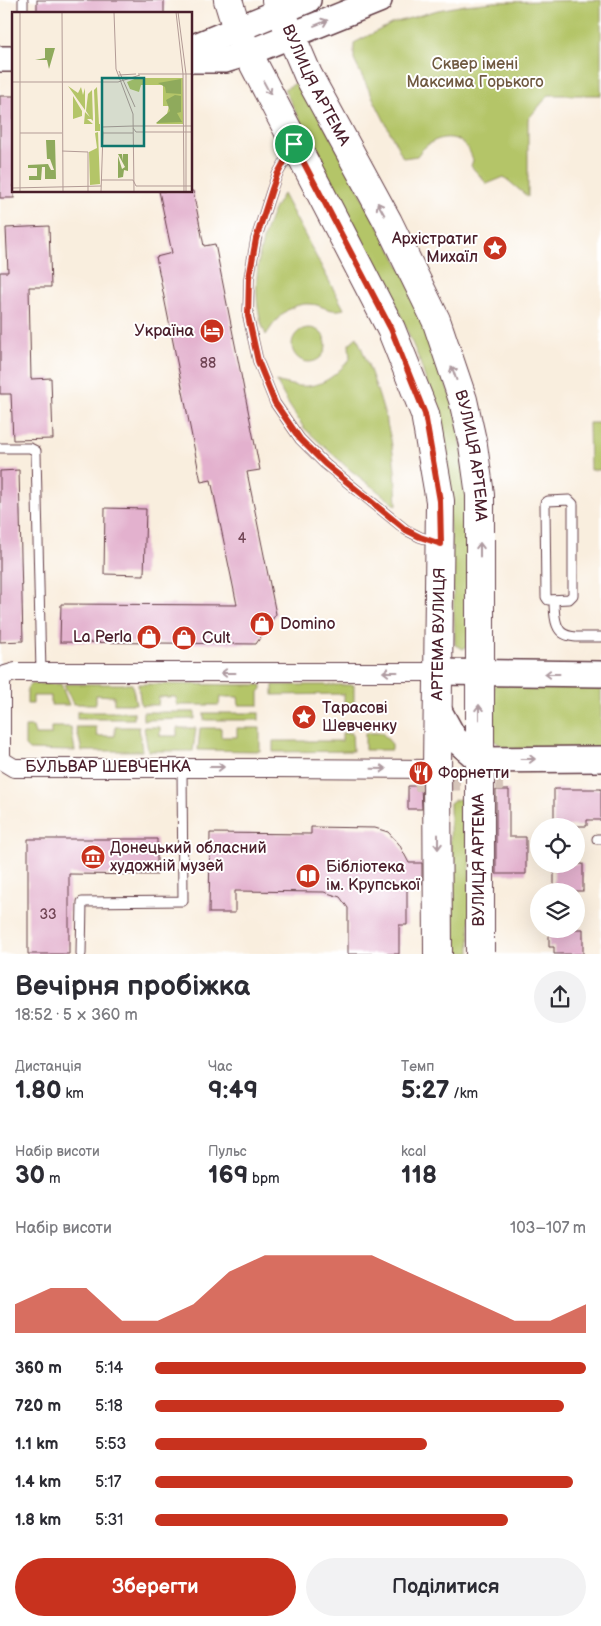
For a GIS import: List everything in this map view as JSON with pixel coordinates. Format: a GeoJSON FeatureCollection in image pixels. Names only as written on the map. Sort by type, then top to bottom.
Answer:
{"type":"FeatureCollection","features":[{"type":"Feature","properties":{"kind":"main road","name":"АРТЕМА ВУЛИЦЯ"},"geometry":{"type":"LineString","coordinates":[[228,0],[242,41],[391,329],[425,414],[440,501],[437,770],[438,954]]}},
{"type":"Feature","properties":{"kind":"main road"},"geometry":{"type":"LineString","coordinates":[[192,60],[225,60],[278,6],[308,0]]}},
{"type":"Feature","properties":{"kind":"main road"},"geometry":{"type":"LineString","coordinates":[[192,48],[290,36],[379,0]]}},
{"type":"Feature","properties":{"kind":"main road","name":"ВУЛИЦЯ АРТЕМА"},"geometry":{"type":"LineString","coordinates":[[278,6],[308,75],[388,222],[436,320],[463,400],[473,445],[480,494],[480,954]]}},
{"type":"Feature","properties":{"kind":"main road"},"geometry":{"type":"LineString","coordinates":[[439,672],[601,674]]}},
{"type":"Feature","properties":{"kind":"main road"},"geometry":{"type":"LineString","coordinates":[[438,708],[454,738],[479,760],[601,759]]}},
{"type":"Feature","properties":{"kind":"main road"},"geometry":{"type":"LineString","coordinates":[[438,799],[453,791],[468,794],[479,800]]}},
{"type":"Feature","properties":{"kind":"street","name":"БУЛЬВАР ШЕВЧЕНКА"},"geometry":{"type":"LineString","coordinates":[[437,770],[7,768],[1,756],[1,682],[5,675],[9,673],[439,672]]}},
{"type":"Feature","properties":{"kind":"lane"},"geometry":{"type":"LineString","coordinates":[[294,144],[277,175],[272,189],[256,239],[249,278],[248,316],[258,361],[275,403],[300,439],[325,464],[406,530],[441,544]]}},
{"type":"Feature","properties":{"kind":"lane"},"geometry":{"type":"LineString","coordinates":[[0,448],[30,448],[36,450],[41,673]]}},
{"type":"Feature","properties":{"kind":"lane"},"geometry":{"type":"LineString","coordinates":[[569,500],[572,504],[573,595],[569,599],[554,600],[548,600],[546,597],[545,503],[548,501],[569,500]]}},
{"type":"Feature","properties":{"kind":"lane"},"geometry":{"type":"LineString","coordinates":[[554,600],[554,619],[556,626],[562,633],[569,636],[601,637]]}},
{"type":"Feature","properties":{"kind":"lane"},"geometry":{"type":"LineString","coordinates":[[81,954],[82,902],[183,901],[182,768]]}},
{"type":"Feature","properties":{"kind":"green space","name":"Сквер імені Максима Горького"},"geometry":{"type":"Polygon","coordinates":[[[601,0],[601,95],[549,95],[528,119],[528,197],[504,177],[487,184],[471,166],[473,160],[469,150],[456,139],[439,139],[424,148],[417,156],[403,158],[354,60],[354,43],[393,23],[438,10],[494,2],[601,0]]]}},
{"type":"Feature","properties":{"kind":"green space"},"geometry":{"type":"Polygon","coordinates":[[[301,81],[405,276],[455,408],[466,473],[470,645],[463,649],[455,645],[451,539],[437,415],[419,359],[398,309],[284,89],[301,81]]]}},
{"type":"Feature","properties":{"kind":"green space"},"geometry":{"type":"Polygon","coordinates":[[[283,194],[344,309],[327,309],[311,304],[298,305],[282,315],[266,335],[260,319],[257,301],[258,263],[268,225],[283,194]]]}},
{"type":"Feature","properties":{"kind":"green space"},"geometry":{"type":"Polygon","coordinates":[[[309,328],[316,329],[321,333],[325,338],[325,352],[321,357],[316,361],[309,362],[302,361],[297,357],[293,352],[292,345],[293,338],[297,333],[302,329],[309,328]]]}},
{"type":"Feature","properties":{"kind":"green space"},"geometry":{"type":"Polygon","coordinates":[[[357,337],[376,388],[391,440],[397,506],[349,469],[304,428],[276,381],[308,386],[325,381],[350,359],[349,344],[357,337]]]}},
{"type":"Feature","properties":{"kind":"green space"},"geometry":{"type":"Polygon","coordinates":[[[589,423],[601,423],[601,470],[590,470],[589,423]]]}},
{"type":"Feature","properties":{"kind":"green space"},"geometry":{"type":"Polygon","coordinates":[[[601,676],[601,749],[506,749],[493,740],[494,680],[601,676]]]}},
{"type":"Feature","properties":{"kind":"green space"},"geometry":{"type":"Polygon","coordinates":[[[31,684],[61,684],[69,705],[51,705],[51,696],[33,696],[33,704],[27,704],[27,688],[31,684]]]}},
{"type":"Feature","properties":{"kind":"green space"},"geometry":{"type":"Polygon","coordinates":[[[64,684],[132,684],[136,704],[114,704],[114,696],[96,695],[96,704],[73,704],[64,684]]]}},
{"type":"Feature","properties":{"kind":"green space"},"geometry":{"type":"Polygon","coordinates":[[[138,684],[262,685],[262,689],[259,692],[259,705],[239,705],[238,697],[220,697],[219,705],[177,705],[176,697],[159,697],[158,705],[141,705],[138,684]]]}},
{"type":"Feature","properties":{"kind":"green space"},"geometry":{"type":"Polygon","coordinates":[[[273,685],[354,685],[354,703],[344,703],[344,694],[273,695],[273,685]]]}},
{"type":"Feature","properties":{"kind":"green space"},"geometry":{"type":"Polygon","coordinates":[[[77,712],[134,712],[134,719],[77,719],[77,712]]]}},
{"type":"Feature","properties":{"kind":"green space"},"geometry":{"type":"Polygon","coordinates":[[[143,712],[195,712],[195,719],[143,720],[143,712]]]}},
{"type":"Feature","properties":{"kind":"green space"},"geometry":{"type":"Polygon","coordinates":[[[204,713],[259,713],[259,720],[204,720],[204,713]]]}},
{"type":"Feature","properties":{"kind":"green space"},"geometry":{"type":"Polygon","coordinates":[[[25,727],[33,727],[35,735],[51,735],[51,727],[71,727],[75,751],[29,750],[25,746],[25,727]]]}},
{"type":"Feature","properties":{"kind":"green space"},"geometry":{"type":"Polygon","coordinates":[[[76,727],[96,727],[97,736],[115,736],[115,727],[139,727],[142,751],[82,751],[76,727]]]}},
{"type":"Feature","properties":{"kind":"green space"},"geometry":{"type":"Polygon","coordinates":[[[144,727],[160,727],[160,736],[177,736],[177,728],[196,728],[193,751],[148,751],[144,727]]]}},
{"type":"Feature","properties":{"kind":"green space"},"geometry":{"type":"Polygon","coordinates":[[[200,728],[221,728],[221,737],[237,737],[237,728],[260,728],[260,751],[198,750],[200,728]]]}},
{"type":"Feature","properties":{"kind":"green space"},"geometry":{"type":"Polygon","coordinates":[[[342,733],[352,733],[353,751],[273,752],[273,741],[342,741],[342,733]]]}},
{"type":"Feature","properties":{"kind":"green space"},"geometry":{"type":"Polygon","coordinates":[[[365,733],[382,733],[392,744],[392,750],[365,750],[365,733]]]}},
{"type":"Feature","properties":{"kind":"green space"},"geometry":{"type":"Polygon","coordinates":[[[460,799],[469,803],[470,953],[451,953],[450,803],[460,799]]]}},
{"type":"Feature","properties":{"kind":"building"},"geometry":{"type":"Polygon","coordinates":[[[37,0],[164,0],[164,12],[37,12],[37,0]]]}},
{"type":"Feature","properties":{"kind":"building"},"geometry":{"type":"Polygon","coordinates":[[[0,96],[12,96],[12,192],[14,192],[14,198],[0,198],[0,96]]]}},
{"type":"Feature","properties":{"kind":"building"},"geometry":{"type":"Polygon","coordinates":[[[193,191],[204,246],[215,244],[260,470],[247,472],[276,614],[256,644],[60,642],[61,604],[237,605],[211,480],[201,482],[156,257],[172,253],[159,192],[193,191]]]}},
{"type":"Feature","properties":{"kind":"building"},"geometry":{"type":"Polygon","coordinates":[[[49,226],[51,287],[29,287],[31,379],[51,378],[53,439],[13,440],[11,394],[0,394],[0,272],[8,272],[6,228],[49,226]]]}},
{"type":"Feature","properties":{"kind":"building"},"geometry":{"type":"Polygon","coordinates":[[[19,470],[23,641],[0,642],[0,471],[19,470]]]}},
{"type":"Feature","properties":{"kind":"building"},"geometry":{"type":"Polygon","coordinates":[[[105,508],[146,509],[144,575],[104,574],[105,508]]]}},
{"type":"Feature","properties":{"kind":"building"},"geometry":{"type":"Polygon","coordinates":[[[408,786],[421,786],[422,809],[408,809],[408,786]]]}},
{"type":"Feature","properties":{"kind":"building"},"geometry":{"type":"Polygon","coordinates":[[[554,789],[601,789],[601,820],[587,820],[587,826],[585,826],[585,818],[554,818],[554,789]]]}},
{"type":"Feature","properties":{"kind":"building"},"geometry":{"type":"Polygon","coordinates":[[[496,790],[509,790],[509,837],[526,837],[526,874],[496,874],[496,790]]]}},
{"type":"Feature","properties":{"kind":"building","name":"Бібліотека ім. Крупської"},"geometry":{"type":"Polygon","coordinates":[[[311,827],[375,828],[388,832],[399,844],[409,863],[422,863],[422,884],[407,884],[407,925],[399,925],[399,954],[348,954],[348,908],[340,897],[324,892],[235,891],[235,913],[209,913],[210,833],[311,834],[311,827]]]}},
{"type":"Feature","properties":{"kind":"building"},"geometry":{"type":"Polygon","coordinates":[[[28,839],[157,839],[157,875],[69,874],[69,954],[28,954],[28,839]]]}},
{"type":"Feature","properties":{"kind":"building"},"geometry":{"type":"Polygon","coordinates":[[[554,873],[583,873],[583,883],[554,883],[554,873]]]}},
{"type":"Feature","properties":{"kind":"building"},"geometry":{"type":"Polygon","coordinates":[[[549,938],[583,938],[583,954],[554,954],[554,947],[549,947],[549,938]]]}},
{"type":"Feature","properties":{"kind":"tunnel"},"geometry":{"type":"LineString","coordinates":[[415,782],[503,781]]}},
{"type":"Feature","properties":{"kind":"place","name":"Архістратиг Михаїл"},"geometry":{"type":"Point","coordinates":[495,248]}},
{"type":"Feature","properties":{"kind":"place","name":"Україна"},"geometry":{"type":"Point","coordinates":[212,331]}},
{"type":"Feature","properties":{"kind":"place","name":"Domino"},"geometry":{"type":"Point","coordinates":[262,624]}},
{"type":"Feature","properties":{"kind":"place","name":"La Perla"},"geometry":{"type":"Point","coordinates":[149,637]}},
{"type":"Feature","properties":{"kind":"place","name":"Cult"},"geometry":{"type":"Point","coordinates":[184,638]}},
{"type":"Feature","properties":{"kind":"place","name":"Тарасові Шевченку"},"geometry":{"type":"Point","coordinates":[304,717]}},
{"type":"Feature","properties":{"kind":"place","name":"Форнетти"},"geometry":{"type":"Point","coordinates":[421,773]}},
{"type":"Feature","properties":{"kind":"place","name":"Донецький обласний художній музей"},"geometry":{"type":"Point","coordinates":[93,857]}},
{"type":"Feature","properties":{"kind":"place","name":"Бібліотека ім. Крупської"},"geometry":{"type":"Point","coordinates":[308,876]}},
{"type":"Feature","properties":{"kind":"route"},"geometry":{"type":"LineString","coordinates":[[294,144],[391,329],[425,414],[440,501],[441,544],[406,530],[325,464],[300,439],[275,403],[258,361],[248,316],[249,278],[256,239],[272,189],[277,175],[294,144]]}}]}
